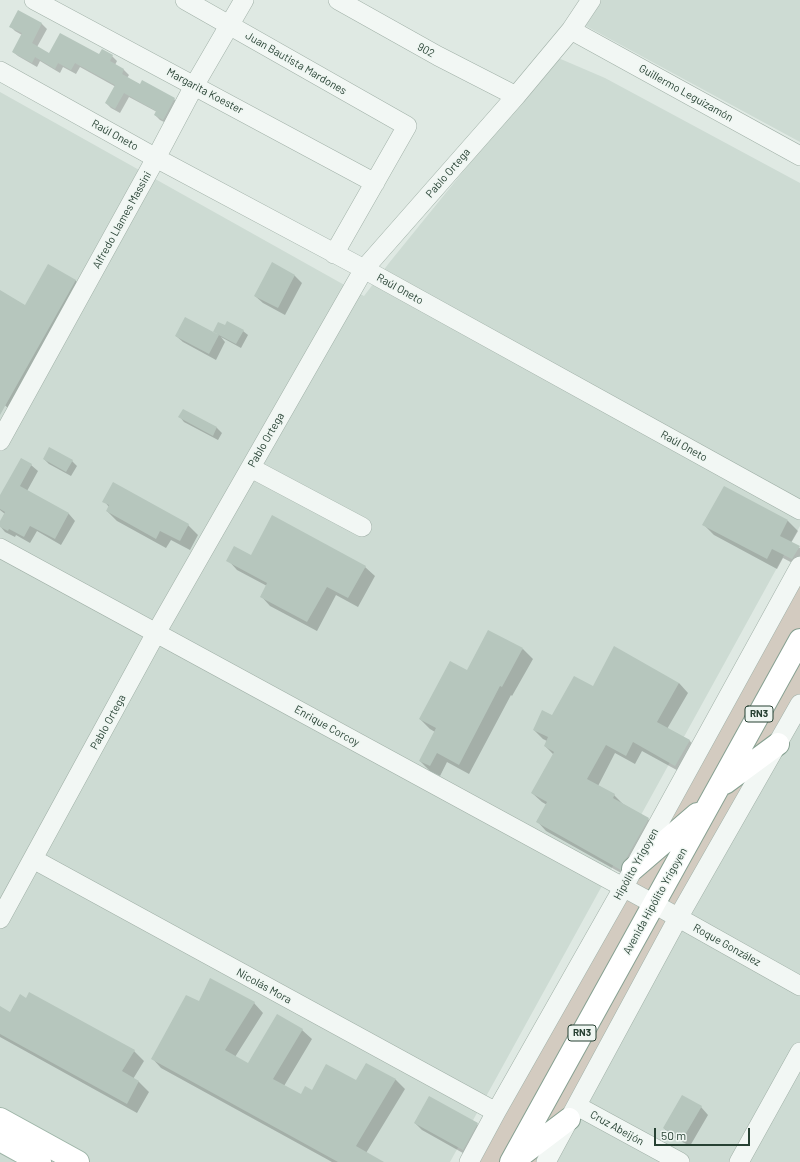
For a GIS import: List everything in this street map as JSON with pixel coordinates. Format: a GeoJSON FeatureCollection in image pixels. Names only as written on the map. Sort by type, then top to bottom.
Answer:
{"type":"FeatureCollection","features":[{"type":"Feature","properties":{"kind":"main road","name":"Avenida Hipólito Yrigoyen"},"geometry":{"type":"LineString","coordinates":[[511,1162],[800,640]]}},
{"type":"Feature","properties":{"kind":"main road"},"geometry":{"type":"LineString","coordinates":[[628,878],[715,795],[788,737]]}},
{"type":"Feature","properties":{"kind":"main road"},"geometry":{"type":"LineString","coordinates":[[511,1162],[573,1112]]}},
{"type":"Feature","properties":{"kind":"main road"},"geometry":{"type":"LineString","coordinates":[[0,1119],[78,1162]]}},
{"type":"Feature","properties":{"kind":"main road"},"geometry":{"type":"LineString","coordinates":[[0,1140],[40,1162]]}},
{"type":"Feature","properties":{"kind":"street","name":"Margarita Koester"},"geometry":{"type":"LineString","coordinates":[[34,0],[375,183]]}},
{"type":"Feature","properties":{"kind":"street","name":"Juan Bautista Mardones"},"geometry":{"type":"LineString","coordinates":[[185,0],[407,126],[375,183]]}},
{"type":"Feature","properties":{"kind":"street","name":"Alfredo Llames Massini"},"geometry":{"type":"LineString","coordinates":[[0,441],[194,86],[244,0]]}},
{"type":"Feature","properties":{"kind":"street","name":"902"},"geometry":{"type":"LineString","coordinates":[[338,0],[438,56],[516,96]]}},
{"type":"Feature","properties":{"kind":"street","name":"Pablo Ortega"},"geometry":{"type":"LineString","coordinates":[[0,919],[156,633],[364,269],[516,96],[571,30],[591,0]]}},
{"type":"Feature","properties":{"kind":"street","name":"Guillermo Leguizamón"},"geometry":{"type":"LineString","coordinates":[[571,30],[800,156]]}},
{"type":"Feature","properties":{"kind":"street","name":"Raúl Oneto"},"geometry":{"type":"LineString","coordinates":[[0,71],[156,158],[364,269],[800,510]]}},
{"type":"Feature","properties":{"kind":"street"},"geometry":{"type":"LineString","coordinates":[[334,254],[375,183]]}},
{"type":"Feature","properties":{"kind":"street"},"geometry":{"type":"LineString","coordinates":[[251,468],[362,527]]}},
{"type":"Feature","properties":{"kind":"street","name":"Enrique Corcoy"},"geometry":{"type":"LineString","coordinates":[[0,548],[156,633],[628,878],[654,904]]}},
{"type":"Feature","properties":{"kind":"street","name":"Hipólito Yrigoyen"},"geometry":{"type":"LineString","coordinates":[[470,1162],[496,1112],[628,878],[800,566]]}},
{"type":"Feature","properties":{"kind":"street"},"geometry":{"type":"LineString","coordinates":[[546,1162],[678,918],[788,737],[800,704]]}},
{"type":"Feature","properties":{"kind":"street","name":"Nicolás Mora"},"geometry":{"type":"LineString","coordinates":[[33,859],[496,1112]]}},
{"type":"Feature","properties":{"kind":"street","name":"Roque González"},"geometry":{"type":"LineString","coordinates":[[654,904],[800,986]]}},
{"type":"Feature","properties":{"kind":"street"},"geometry":{"type":"LineString","coordinates":[[739,1162],[800,1052]]}},
{"type":"Feature","properties":{"kind":"street","name":"Cruz Abeijón"},"geometry":{"type":"LineString","coordinates":[[573,1112],[680,1162]]}},
{"type":"Feature","properties":{"kind":"shaded area"},"geometry":{"type":"Polygon","coordinates":[[[598,0],[800,0],[800,142],[584,25],[598,0]]]}},
{"type":"Feature","properties":{"kind":"shaded area"},"geometry":{"type":"Polygon","coordinates":[[[556,57],[605,78],[800,183],[800,526],[450,1162],[0,1162],[0,92],[364,296],[556,57]]]}},
{"type":"Feature","properties":{"kind":"shaded area"},"geometry":{"type":"Polygon","coordinates":[[[800,566],[800,704],[546,1162],[469,1162],[800,566]]]}},
{"type":"Feature","properties":{"kind":"shaded area"},"geometry":{"type":"Polygon","coordinates":[[[800,710],[800,1162],[554,1162],[800,710]]]}},
{"type":"Feature","properties":{"kind":"building"},"geometry":{"type":"Polygon","coordinates":[[[18,10],[42,23],[32,43],[49,53],[60,33],[99,54],[102,49],[113,55],[110,61],[124,69],[122,74],[140,84],[142,80],[175,98],[163,120],[154,115],[156,111],[124,93],[115,109],[105,103],[115,85],[75,63],[71,70],[58,63],[55,69],[35,57],[32,63],[12,52],[22,33],[9,27],[18,10]]]}},
{"type":"Feature","properties":{"kind":"building"},"geometry":{"type":"Polygon","coordinates":[[[272,262],[295,275],[278,308],[254,296],[272,262]]]}},
{"type":"Feature","properties":{"kind":"building"},"geometry":{"type":"Polygon","coordinates":[[[48,264],[76,280],[0,415],[0,290],[25,305],[48,264]]]}},
{"type":"Feature","properties":{"kind":"building"},"geometry":{"type":"Polygon","coordinates":[[[185,317],[219,335],[209,354],[175,336],[185,317]]]}},
{"type":"Feature","properties":{"kind":"building"},"geometry":{"type":"Polygon","coordinates":[[[227,321],[244,330],[236,344],[213,332],[218,322],[225,325],[227,321]]]}},
{"type":"Feature","properties":{"kind":"building"},"geometry":{"type":"Polygon","coordinates":[[[183,409],[217,427],[213,436],[178,417],[183,409]]]}},
{"type":"Feature","properties":{"kind":"building"},"geometry":{"type":"Polygon","coordinates":[[[49,447],[73,460],[66,472],[43,459],[49,447]]]}},
{"type":"Feature","properties":{"kind":"building"},"geometry":{"type":"Polygon","coordinates":[[[21,458],[32,464],[20,486],[69,513],[55,539],[30,526],[24,537],[9,529],[8,531],[0,527],[0,521],[5,512],[0,509],[0,495],[21,458]]]}},
{"type":"Feature","properties":{"kind":"building"},"geometry":{"type":"Polygon","coordinates":[[[113,482],[189,524],[180,541],[160,531],[156,539],[106,511],[109,505],[102,502],[113,482]]]}},
{"type":"Feature","properties":{"kind":"building"},"geometry":{"type":"Polygon","coordinates":[[[724,486],[788,520],[780,536],[800,546],[792,559],[772,549],[767,559],[702,525],[724,486]]]}},
{"type":"Feature","properties":{"kind":"building"},"geometry":{"type":"Polygon","coordinates":[[[272,515],[366,566],[348,598],[327,587],[307,622],[260,597],[267,583],[226,561],[234,546],[251,555],[272,515]]]}},
{"type":"Feature","properties":{"kind":"building"},"geometry":{"type":"Polygon","coordinates":[[[488,630],[523,648],[502,687],[500,686],[459,765],[437,753],[430,766],[419,761],[436,728],[419,719],[450,661],[467,670],[488,630]]]}},
{"type":"Feature","properties":{"kind":"building"},"geometry":{"type":"Polygon","coordinates":[[[614,646],[679,683],[657,722],[690,740],[675,766],[633,742],[626,756],[606,745],[587,779],[615,794],[613,798],[649,818],[621,865],[621,870],[536,822],[547,802],[531,793],[554,752],[544,746],[548,737],[533,730],[542,710],[552,715],[574,676],[593,686],[614,646]]]}},
{"type":"Feature","properties":{"kind":"building"},"geometry":{"type":"Polygon","coordinates":[[[210,978],[255,1002],[225,1050],[248,1063],[277,1014],[303,1029],[273,1079],[301,1094],[305,1086],[312,1090],[326,1064],[356,1080],[366,1063],[396,1079],[356,1146],[384,1162],[338,1162],[151,1059],[186,995],[199,1001],[210,978]]]}},
{"type":"Feature","properties":{"kind":"building"},"geometry":{"type":"Polygon","coordinates":[[[29,992],[135,1050],[122,1071],[139,1081],[127,1104],[0,1034],[0,1006],[10,1012],[20,994],[26,998],[29,992]]]}},
{"type":"Feature","properties":{"kind":"building"},"geometry":{"type":"Polygon","coordinates":[[[682,1095],[702,1106],[682,1140],[663,1128],[682,1095]]]}},
{"type":"Feature","properties":{"kind":"building"},"geometry":{"type":"Polygon","coordinates":[[[429,1096],[478,1123],[463,1150],[414,1123],[429,1096]]]}}]}
